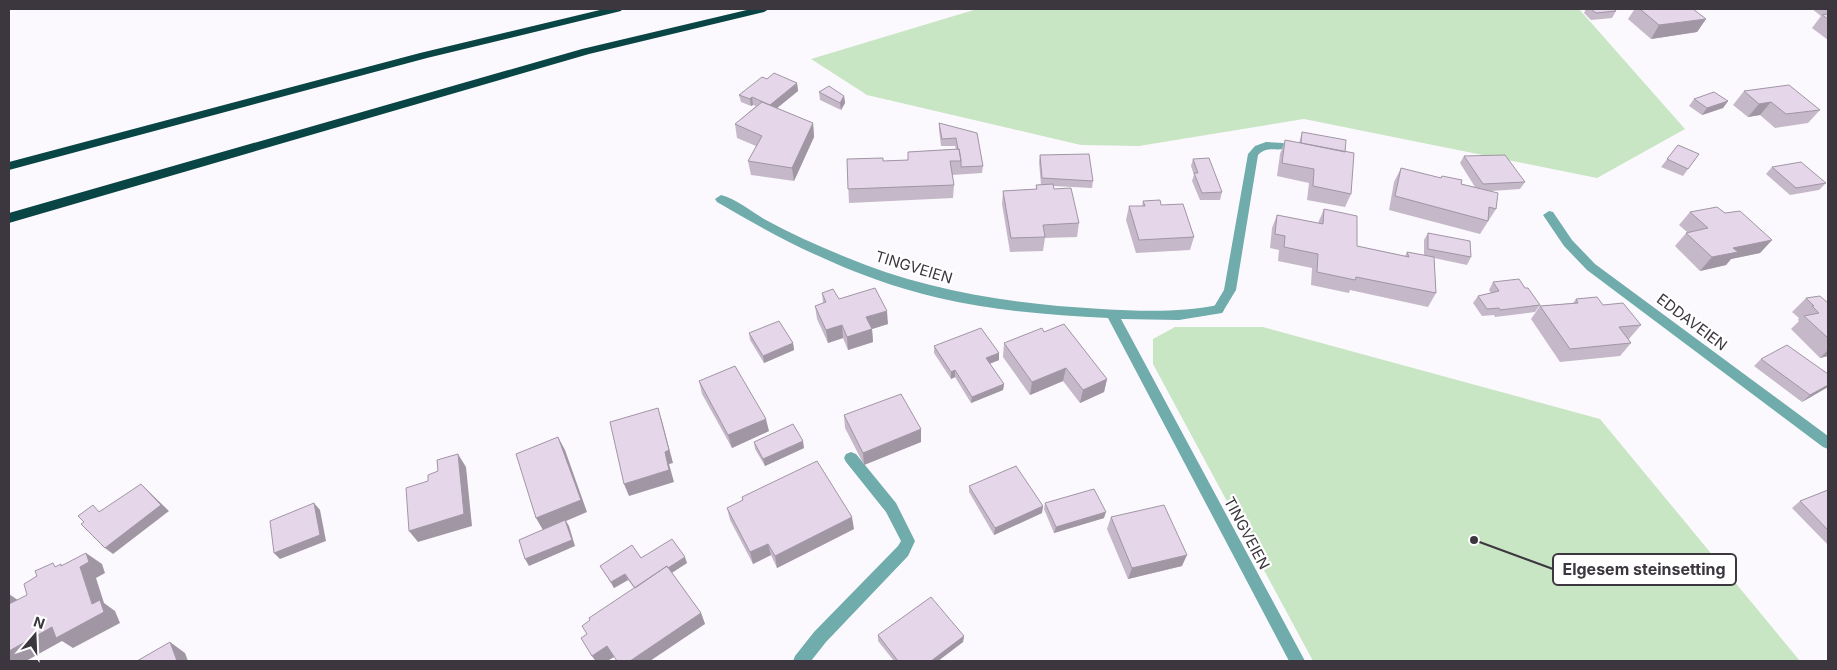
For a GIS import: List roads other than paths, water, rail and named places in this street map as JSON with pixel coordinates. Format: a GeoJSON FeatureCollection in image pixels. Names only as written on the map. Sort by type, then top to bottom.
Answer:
{"type":"FeatureCollection","features":[{"type":"Feature","properties":{"kind":"highway"},"geometry":{"type":"LineString","coordinates":[[9,166],[424,55],[618,9]]}},
{"type":"Feature","properties":{"kind":"highway"},"geometry":{"type":"LineString","coordinates":[[9,218],[586,51],[764,9]]}},
{"type":"Feature","properties":{"kind":"street","name":"TINGVEIEN"},"geometry":{"type":"LineString","coordinates":[[721,199],[761,223],[825,254],[914,287],[965,298],[1034,308],[1112,314],[1206,313],[1218,310],[1230,290],[1253,154],[1258,147],[1264,144],[1283,146]]}},
{"type":"Feature","properties":{"kind":"street","name":"EDDAVEIEN"},"geometry":{"type":"LineString","coordinates":[[1549,215],[1560,235],[1575,253],[1591,267],[1828,443]]}},
{"type":"Feature","properties":{"kind":"street","name":"TINGVEIEN"},"geometry":{"type":"LineString","coordinates":[[1112,314],[1297,661]]}},
{"type":"Feature","properties":{"kind":"street"},"geometry":{"type":"LineString","coordinates":[[802,661],[820,636],[903,551],[908,541],[896,514],[851,458]]}},
{"type":"Feature","properties":{"kind":"place","name":"Elgesem steinsetting"},"geometry":{"type":"Point","coordinates":[1474,540]}}]}
